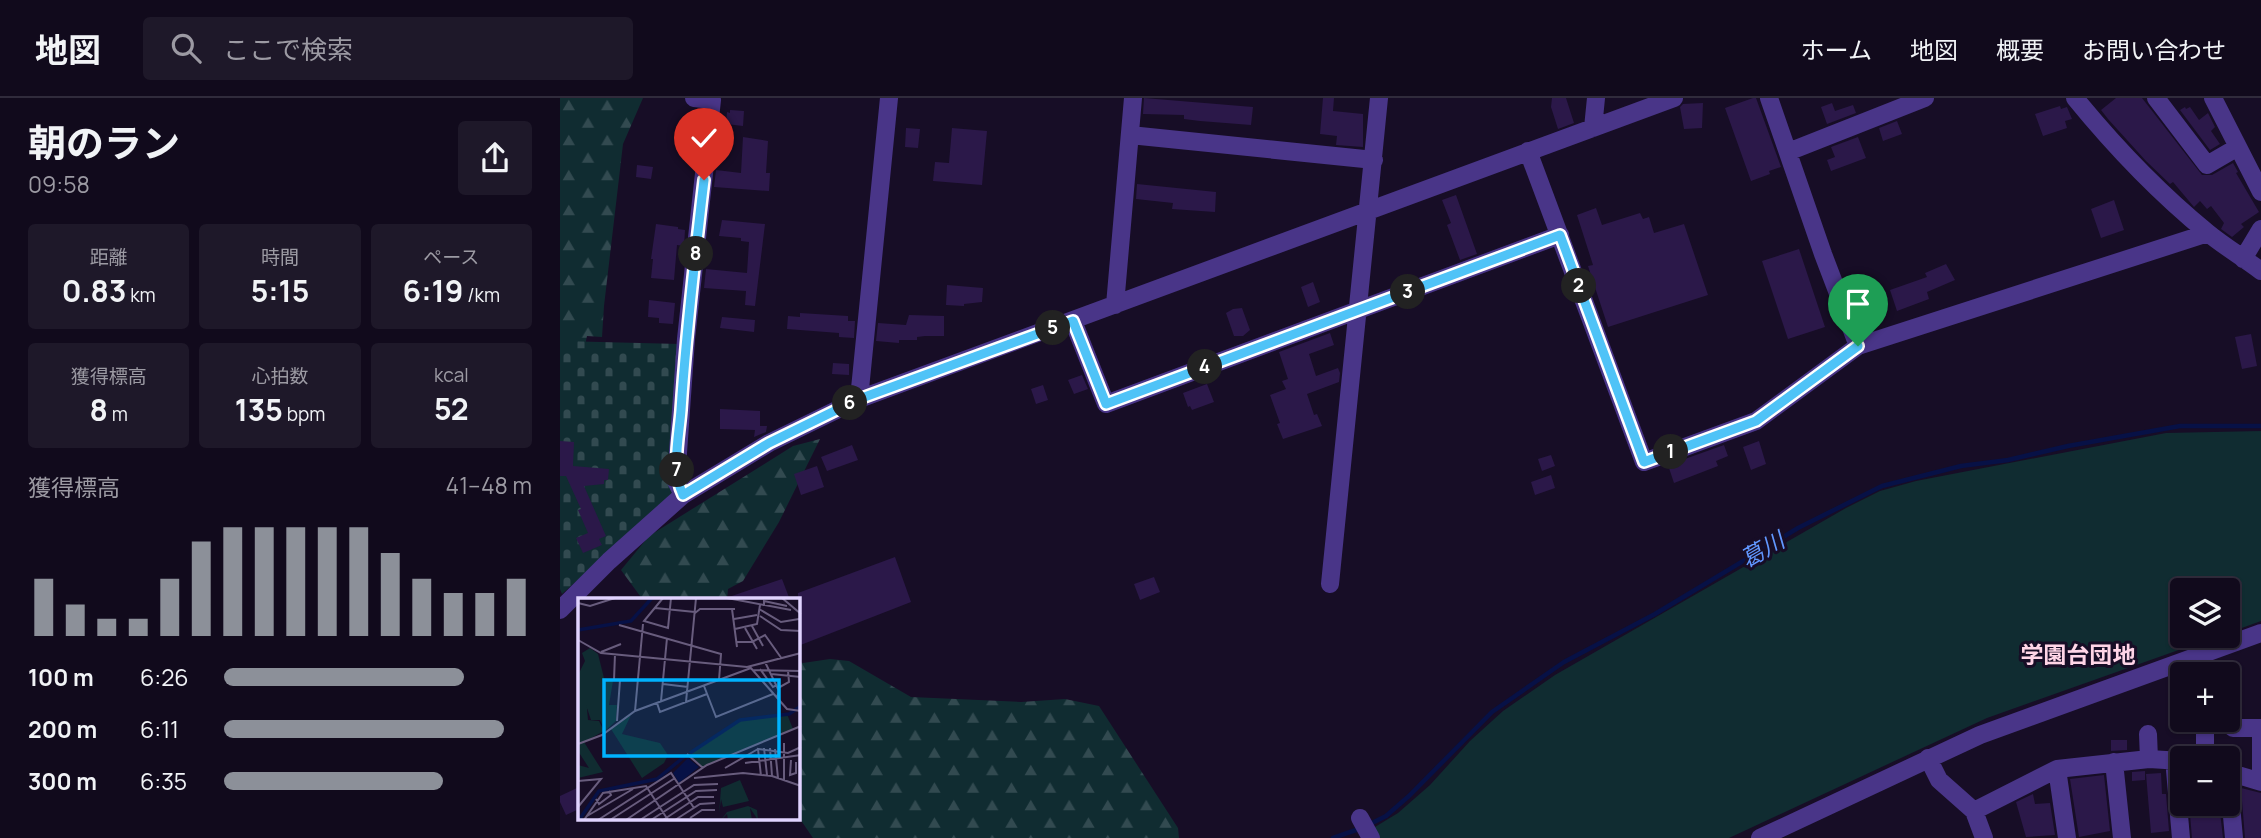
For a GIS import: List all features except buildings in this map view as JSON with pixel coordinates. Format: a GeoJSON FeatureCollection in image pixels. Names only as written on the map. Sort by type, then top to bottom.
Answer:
{"type":"FeatureCollection","features":[{"type":"Feature","properties":{"kind":"street"},"geometry":{"type":"LineString","coordinates":[[683,495],[677,481],[686,339],[712,100],[694,98]]}},
{"type":"Feature","properties":{"kind":"street"},"geometry":{"type":"LineString","coordinates":[[859,399],[889,98]]}},
{"type":"Feature","properties":{"kind":"street"},"geometry":{"type":"LineString","coordinates":[[1115,305],[1133,98]]}},
{"type":"Feature","properties":{"kind":"street"},"geometry":{"type":"LineString","coordinates":[[1330,583],[1379,98]]}},
{"type":"Feature","properties":{"kind":"street"},"geometry":{"type":"LineString","coordinates":[[1593,128],[1596,98]]}},
{"type":"Feature","properties":{"kind":"street"},"geometry":{"type":"LineString","coordinates":[[560,610],[609,561],[683,495],[769,443],[859,399],[1673,98]]}},
{"type":"Feature","properties":{"kind":"street"},"geometry":{"type":"LineString","coordinates":[[1769,98],[1858,346]]}},
{"type":"Feature","properties":{"kind":"street"},"geometry":{"type":"LineString","coordinates":[[1788,152],[1925,98]]}},
{"type":"Feature","properties":{"kind":"street"},"geometry":{"type":"LineString","coordinates":[[2075,98],[2136,167],[2208,233],[2261,271]]}},
{"type":"Feature","properties":{"kind":"street"},"geometry":{"type":"LineString","coordinates":[[2156,98],[2207,164],[2238,147]]}},
{"type":"Feature","properties":{"kind":"street"},"geometry":{"type":"LineString","coordinates":[[2213,98],[2238,147],[2257,170],[2261,192]]}},
{"type":"Feature","properties":{"kind":"street"},"geometry":{"type":"LineString","coordinates":[[1130,135],[1374,160]]}},
{"type":"Feature","properties":{"kind":"street"},"geometry":{"type":"LineString","coordinates":[[1528,151],[1644,462],[1756,421],[1858,346],[2208,233]]}},
{"type":"Feature","properties":{"kind":"street"},"geometry":{"type":"LineString","coordinates":[[2243,259],[2261,229]]}},
{"type":"Feature","properties":{"kind":"street"},"geometry":{"type":"LineString","coordinates":[[1073,321],[1106,404],[1560,235]]}},
{"type":"Feature","properties":{"kind":"street"},"geometry":{"type":"LineString","coordinates":[[1760,838],[1980,734],[2261,633]]}},
{"type":"Feature","properties":{"kind":"street"},"geometry":{"type":"LineString","coordinates":[[2234,838],[2228,772],[2261,782],[2261,728],[2240,728]]}},
{"type":"Feature","properties":{"kind":"street"},"geometry":{"type":"LineString","coordinates":[[2204,732],[2205,746]]}},
{"type":"Feature","properties":{"kind":"street"},"geometry":{"type":"LineString","coordinates":[[2148,734],[2149,759]]}},
{"type":"Feature","properties":{"kind":"street"},"geometry":{"type":"LineString","coordinates":[[1928,758],[1939,780],[1974,811],[1984,838]]}},
{"type":"Feature","properties":{"kind":"street"},"geometry":{"type":"LineString","coordinates":[[1974,811],[2057,769],[2149,759],[2170,760]]}},
{"type":"Feature","properties":{"kind":"street"},"geometry":{"type":"LineString","coordinates":[[2114,762],[2122,838]]}},
{"type":"Feature","properties":{"kind":"street"},"geometry":{"type":"LineString","coordinates":[[2057,769],[2067,838]]}},
{"type":"Feature","properties":{"kind":"street"},"geometry":{"type":"LineString","coordinates":[[2180,816],[2181,838]]}},
{"type":"Feature","properties":{"kind":"street"},"geometry":{"type":"LineString","coordinates":[[1360,818],[1371,838]]}},
{"type":"Feature","properties":{"kind":"green space"},"geometry":{"type":"Polygon","coordinates":[[[560,98],[643,98],[623,144],[602,337],[587,336],[582,359],[560,357],[560,98]]]}},
{"type":"Feature","properties":{"kind":"green space"},"geometry":{"type":"Polygon","coordinates":[[[560,341],[680,344],[672,495],[562,594],[560,589],[560,341]]]}},
{"type":"Feature","properties":{"kind":"green space"},"geometry":{"type":"Polygon","coordinates":[[[2261,431],[2261,621],[2240,629],[2240,578],[2170,578],[2170,648],[2184,648],[1987,718],[1729,838],[1378,838],[1370,830],[1398,813],[1430,785],[1470,741],[1503,711],[1555,675],[1880,491],[1916,481],[2166,433],[2261,431]]]}},
{"type":"Feature","properties":{"kind":"green space"},"geometry":{"type":"Polygon","coordinates":[[[820,439],[779,522],[743,581],[728,589],[727,598],[642,598],[621,570],[649,536],[793,446],[820,439]]]}},
{"type":"Feature","properties":{"kind":"green space"},"geometry":{"type":"Polygon","coordinates":[[[830,659],[849,661],[911,697],[1021,702],[1065,699],[1099,706],[1178,828],[1179,838],[813,838],[800,819],[800,662],[830,659]]]}},
{"type":"Feature","properties":{"kind":"waterway","name":"葛川"},"geometry":{"type":"LineString","coordinates":[[1370,824],[1386,816],[1409,796],[1492,712],[1564,662],[1655,614],[1798,528],[1882,486],[1961,466],[2008,460],[2180,426],[2261,426]]}},
{"type":"Feature","properties":{"kind":"waterway","name":"葛川"},"geometry":{"type":"LineString","coordinates":[[1333,838],[1359,829]]}},
{"type":"Feature","properties":{"kind":"district","name":"学園台団地"},"geometry":{"type":"Point","coordinates":[2078,654]}},
{"type":"Feature","properties":{"kind":"route"},"geometry":{"type":"LineString","coordinates":[[704,180],[681,410],[677,481],[683,495],[769,443],[859,399],[1073,321],[1106,404],[1560,235],[1644,462],[1756,421],[1858,346]]}}]}
